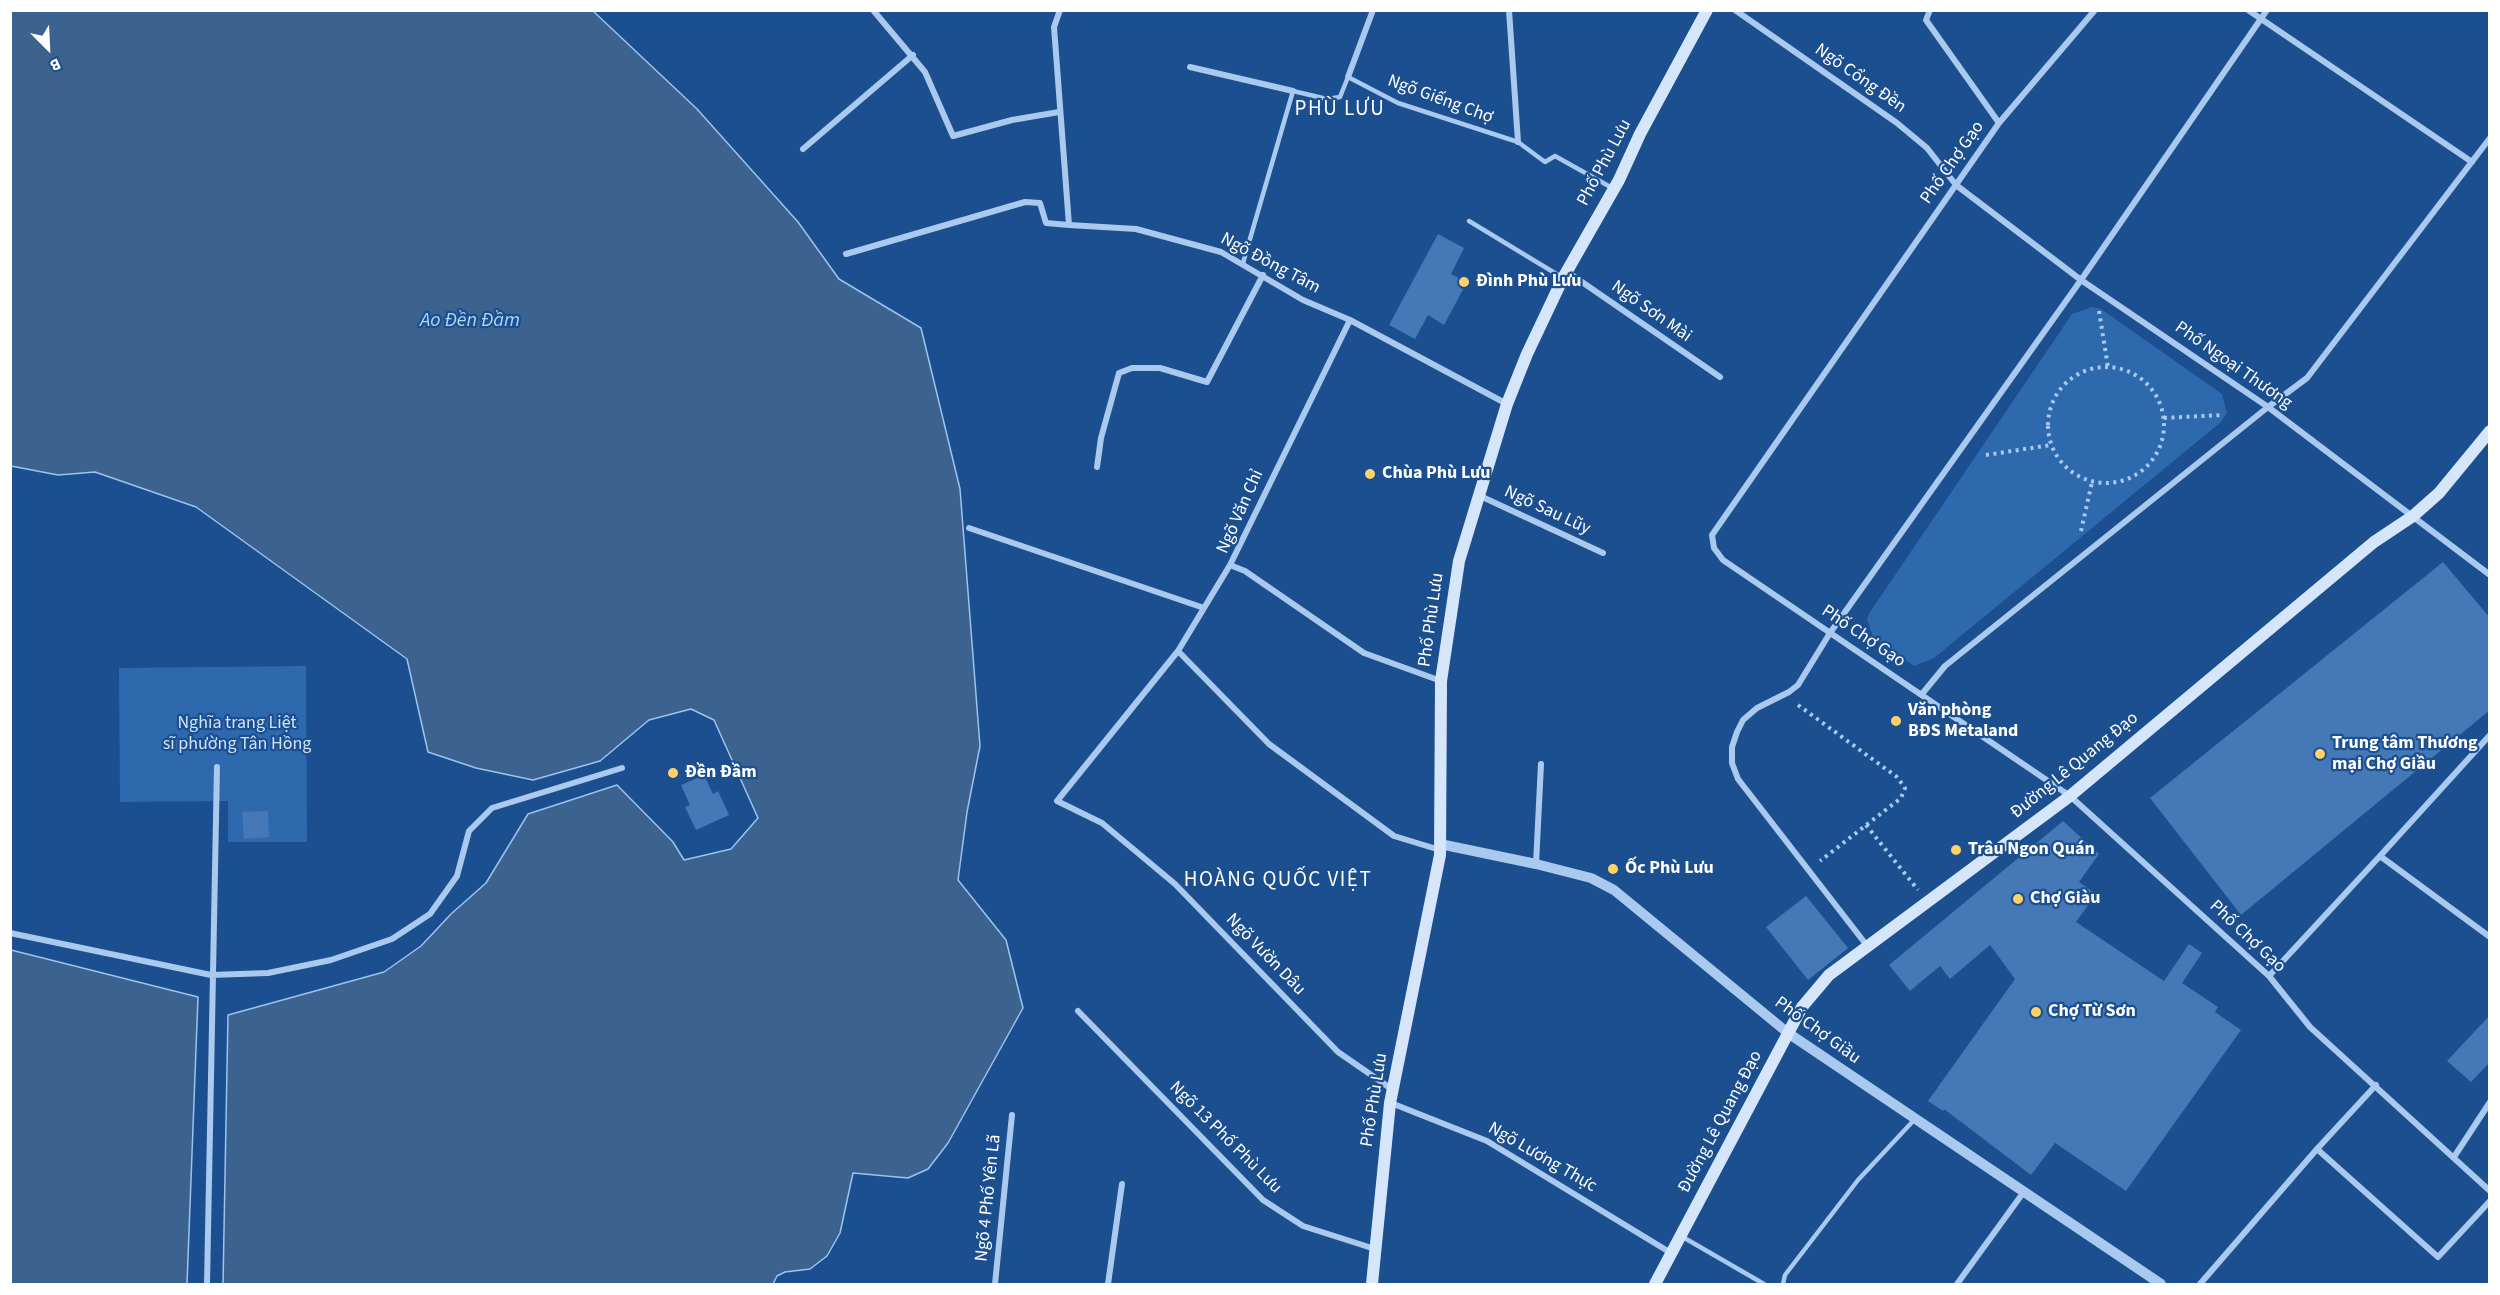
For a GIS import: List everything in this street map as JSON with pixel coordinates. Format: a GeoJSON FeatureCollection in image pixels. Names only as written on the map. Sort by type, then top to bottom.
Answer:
{"type":"FeatureCollection","features":[{"type":"Feature","properties":{"kind":"main road","name":"Phố Phù Lưu"},"geometry":{"type":"LineString","coordinates":[[1371,1284],[1391,1097],[1440,847],[1441,681],[1459,561],[1507,404],[1564,275],[1614,189],[1640,134],[1707,10]]}},
{"type":"Feature","properties":{"kind":"main road","name":"Đường Lê Quang Đạo"},"geometry":{"type":"LineString","coordinates":[[1655,1284],[1802,1007],[1830,975],[2070,796],[2374,542],[2413,516],[2439,493],[2487,439]]}},
{"type":"Feature","properties":{"kind":"street"},"geometry":{"type":"LineString","coordinates":[[873,10],[926,72],[953,136],[1012,120],[1059,112]]}},
{"type":"Feature","properties":{"kind":"street"},"geometry":{"type":"LineString","coordinates":[[1060,10],[1054,27],[1069,225]]}},
{"type":"Feature","properties":{"kind":"street"},"geometry":{"type":"LineString","coordinates":[[1347,77],[1373,10]]}},
{"type":"Feature","properties":{"kind":"street"},"geometry":{"type":"LineString","coordinates":[[1509,10],[1518,142]]}},
{"type":"Feature","properties":{"kind":"street","name":"Ngõ Cổng Đền"},"geometry":{"type":"LineString","coordinates":[[1735,10],[1897,123],[1927,148],[1956,185]]}},
{"type":"Feature","properties":{"kind":"street"},"geometry":{"type":"LineString","coordinates":[[1930,10],[1926,20],[1999,123]]}},
{"type":"Feature","properties":{"kind":"street","name":"Phố Chợ Gạo"},"geometry":{"type":"LineString","coordinates":[[2096,10],[1999,123],[1712,535],[1713,548],[1723,560],[2070,796],[2269,976],[2310,1026],[2490,1191]]}},
{"type":"Feature","properties":{"kind":"street"},"geometry":{"type":"LineString","coordinates":[[2248,10],[2472,162]]}},
{"type":"Feature","properties":{"kind":"street"},"geometry":{"type":"LineString","coordinates":[[1868,947],[1738,780],[1732,763],[1732,747],[1743,720],[1757,708],[1789,693],[1798,685],[1830,633],[2081,280],[2267,10]]}},
{"type":"Feature","properties":{"kind":"street"},"geometry":{"type":"LineString","coordinates":[[803,149],[913,55]]}},
{"type":"Feature","properties":{"kind":"street"},"geometry":{"type":"LineString","coordinates":[[1190,67],[1293,91]]}},
{"type":"Feature","properties":{"kind":"street"},"geometry":{"type":"LineString","coordinates":[[1922,694],[1945,666],[2307,378],[2490,138]]}},
{"type":"Feature","properties":{"kind":"street","name":"Phố Ngoại Thương"},"geometry":{"type":"LineString","coordinates":[[1956,185],[2081,280],[2268,407],[2490,575]]}},
{"type":"Feature","properties":{"kind":"street","name":"Ngõ Đồng Tâm"},"geometry":{"type":"LineString","coordinates":[[846,254],[1025,202],[1040,203],[1046,223],[1145,232],[1221,252],[1303,300],[1350,320],[1507,404]]}},
{"type":"Feature","properties":{"kind":"street"},"geometry":{"type":"LineString","coordinates":[[1097,466],[1101,438],[1119,373],[1132,368],[1160,368],[1207,382],[1263,275]]}},
{"type":"Feature","properties":{"kind":"street","name":"Ngõ Sơn Mài"},"geometry":{"type":"LineString","coordinates":[[1564,275],[1720,377]]}},
{"type":"Feature","properties":{"kind":"street","name":"Ngõ Văn Chỉ"},"geometry":{"type":"LineString","coordinates":[[1350,320],[1230,565],[1245,571],[1364,653],[1441,681]]}},
{"type":"Feature","properties":{"kind":"street","name":"Ngõ Sau Lũy"},"geometry":{"type":"LineString","coordinates":[[1478,495],[1603,554]]}},
{"type":"Feature","properties":{"kind":"street"},"geometry":{"type":"LineString","coordinates":[[969,528],[1204,608]]}},
{"type":"Feature","properties":{"kind":"street"},"geometry":{"type":"LineString","coordinates":[[1230,565],[1178,651],[1269,744],[1394,836],[1440,847]]}},
{"type":"Feature","properties":{"kind":"street","name":"Ngõ Vườn Dâu"},"geometry":{"type":"LineString","coordinates":[[1178,651],[1057,801],[1102,823],[1175,884],[1338,1052],[1391,1097]]}},
{"type":"Feature","properties":{"kind":"street"},"geometry":{"type":"LineString","coordinates":[[2269,976],[2490,735]]}},
{"type":"Feature","properties":{"kind":"street"},"geometry":{"type":"LineString","coordinates":[[1536,864],[1541,764]]}},
{"type":"Feature","properties":{"kind":"street"},"geometry":{"type":"LineString","coordinates":[[207,1284],[211,975],[217,767]]}},
{"type":"Feature","properties":{"kind":"street"},"geometry":{"type":"LineString","coordinates":[[10,933],[211,975],[268,972],[331,960],[392,939],[430,914],[457,876],[469,831],[492,807],[622,768]]}},
{"type":"Feature","properties":{"kind":"street","name":"Phố Chợ Giầu"},"geometry":{"type":"LineString","coordinates":[[1440,847],[1536,864],[1591,878],[1614,890],[1788,1034],[2161,1284]]}},
{"type":"Feature","properties":{"kind":"street"},"geometry":{"type":"LineString","coordinates":[[2380,856],[2490,937]]}},
{"type":"Feature","properties":{"kind":"street","name":"Ngõ 13 Phố Phù Lưu"},"geometry":{"type":"LineString","coordinates":[[1078,1011],[1263,1200],[1303,1226],[1375,1249]]}},
{"type":"Feature","properties":{"kind":"street"},"geometry":{"type":"LineString","coordinates":[[2200,1284],[2376,1085]]}},
{"type":"Feature","properties":{"kind":"street","name":"Ngõ Lương Thực"},"geometry":{"type":"LineString","coordinates":[[1391,1097],[1487,1141],[1671,1253]]}},
{"type":"Feature","properties":{"kind":"street"},"geometry":{"type":"LineString","coordinates":[[2454,1157],[2490,1102]]}},
{"type":"Feature","properties":{"kind":"street","name":"Ngõ 4 Phố Yên Lã"},"geometry":{"type":"LineString","coordinates":[[995,1284],[1012,1115]]}},
{"type":"Feature","properties":{"kind":"street"},"geometry":{"type":"LineString","coordinates":[[2317,1149],[2438,1257],[2490,1201]]}},
{"type":"Feature","properties":{"kind":"street"},"geometry":{"type":"LineString","coordinates":[[1108,1284],[1122,1184]]}},
{"type":"Feature","properties":{"kind":"street"},"geometry":{"type":"LineString","coordinates":[[1957,1284],[2023,1193]]}},
{"type":"Feature","properties":{"kind":"lane"},"geometry":{"type":"LineString","coordinates":[[1243,263],[1293,91],[1327,99],[1340,97],[1347,77]]}},
{"type":"Feature","properties":{"kind":"lane","name":"Ngõ Giếng Chợ"},"geometry":{"type":"LineString","coordinates":[[1347,77],[1398,103],[1518,142],[1545,162],[1555,156],[1614,189]]}},
{"type":"Feature","properties":{"kind":"lane"},"geometry":{"type":"LineString","coordinates":[[1469,221],[1564,275]]}},
{"type":"Feature","properties":{"kind":"lane"},"geometry":{"type":"LineString","coordinates":[[1783,1284],[1785,1275],[1858,1180],[1915,1119]]}},
{"type":"Feature","properties":{"kind":"lane"},"geometry":{"type":"LineString","coordinates":[[1681,1236],[1764,1284]]}},
{"type":"Feature","properties":{"kind":"path"},"geometry":{"type":"LineString","coordinates":[[2099,311],[2108,367]]}},
{"type":"Feature","properties":{"kind":"path"},"geometry":{"type":"LineString","coordinates":[[2108,367],[2129,371],[2146,382],[2158,397],[2164,418],[2164,435],[2157,453],[2146,468],[2130,478],[2111,483],[2092,482],[2074,474],[2060,461],[2051,445],[2048,426],[2050,407],[2059,390],[2073,376],[2091,369],[2108,367]]}},
{"type":"Feature","properties":{"kind":"path"},"geometry":{"type":"LineString","coordinates":[[2164,418],[2222,415]]}},
{"type":"Feature","properties":{"kind":"path"},"geometry":{"type":"LineString","coordinates":[[1986,455],[2051,445]]}},
{"type":"Feature","properties":{"kind":"path"},"geometry":{"type":"LineString","coordinates":[[2082,531],[2092,482]]}},
{"type":"Feature","properties":{"kind":"path"},"geometry":{"type":"LineString","coordinates":[[1798,705],[1903,783],[1905,794],[1820,861]]}},
{"type":"Feature","properties":{"kind":"path"},"geometry":{"type":"LineString","coordinates":[[1866,825],[1928,903]]}},
{"type":"Feature","properties":{"kind":"green space"},"geometry":{"type":"Polygon","coordinates":[[[2092,307],[2101,309],[2222,394],[2227,413],[2221,422],[1934,658],[1914,666],[1873,637],[1867,619],[1870,612],[2072,314],[2092,307]]]}},
{"type":"Feature","properties":{"kind":"green space","name":"Nghĩa trang Liệt sĩ phường Tân Hồng"},"geometry":{"type":"Polygon","coordinates":[[[306,666],[307,842],[228,842],[228,801],[120,802],[119,668],[306,666]]]}},
{"type":"Feature","properties":{"kind":"water","name":"Ao Đền Đầm"},"geometry":{"type":"Polygon","coordinates":[[[10,11],[593,11],[697,109],[798,222],[839,279],[921,328],[960,489],[980,746],[967,812],[958,880],[1006,940],[1023,1008],[948,1143],[928,1169],[908,1178],[853,1173],[840,1233],[827,1256],[810,1269],[785,1272],[777,1276],[773,1284],[223,1284],[228,1015],[384,972],[421,946],[451,914],[486,883],[528,814],[617,785],[673,842],[684,860],[731,849],[758,818],[714,720],[691,709],[649,720],[600,761],[533,780],[476,768],[428,752],[407,659],[196,507],[95,472],[58,475],[11,466],[10,11]]]}},
{"type":"Feature","properties":{"kind":"water"},"geometry":{"type":"Polygon","coordinates":[[[11,950],[198,997],[187,1284],[11,1284],[11,950]]]}},
{"type":"Feature","properties":{"kind":"building"},"geometry":{"type":"Polygon","coordinates":[[[1438,234],[1464,248],[1451,274],[1467,282],[1444,325],[1428,315],[1415,339],[1389,325],[1438,234]]]}},
{"type":"Feature","properties":{"kind":"building","name":"Trung tâm Thương mại Chợ Giầu"},"geometry":{"type":"Polygon","coordinates":[[[2443,562],[2490,618],[2490,710],[2241,915],[2150,798],[2443,562]]]}},
{"type":"Feature","properties":{"kind":"building"},"geometry":{"type":"Polygon","coordinates":[[[704,775],[713,794],[718,791],[729,815],[696,830],[685,807],[690,805],[681,785],[704,775]]]}},
{"type":"Feature","properties":{"kind":"building"},"geometry":{"type":"Polygon","coordinates":[[[268,811],[269,837],[244,839],[242,812],[268,811]]]}},
{"type":"Feature","properties":{"kind":"building","name":"Chợ Từ Sơn"},"geometry":{"type":"Polygon","coordinates":[[[2063,821],[2099,854],[2079,882],[2096,894],[2076,922],[2164,981],[2189,944],[2202,953],[2182,983],[2218,1007],[2215,1012],[2241,1030],[2126,1191],[2055,1143],[2031,1175],[1944,1109],[1943,1111],[1928,1101],[2015,979],[1990,945],[1950,979],[1940,966],[1910,991],[1889,965],[2063,821]]]}},
{"type":"Feature","properties":{"kind":"building"},"geometry":{"type":"Polygon","coordinates":[[[1806,896],[1848,948],[1808,980],[1766,927],[1806,896]]]}},
{"type":"Feature","properties":{"kind":"building"},"geometry":{"type":"Polygon","coordinates":[[[2490,1015],[2490,1062],[2471,1082],[2447,1061],[2490,1015]]]}},
{"type":"Feature","properties":{"kind":"place","name":"Đình Phù Lưu"},"geometry":{"type":"Point","coordinates":[1464,282]}},
{"type":"Feature","properties":{"kind":"place","name":"Chùa Phù Lưu"},"geometry":{"type":"Point","coordinates":[1370,474]}},
{"type":"Feature","properties":{"kind":"place","name":"Văn phòng BĐS Metaland"},"geometry":{"type":"Point","coordinates":[1896,721]}},
{"type":"Feature","properties":{"kind":"place","name":"Trung tâm Thương mại Chợ Giầu"},"geometry":{"type":"Point","coordinates":[2320,754]}},
{"type":"Feature","properties":{"kind":"place","name":"Đền Đầm"},"geometry":{"type":"Point","coordinates":[673,773]}},
{"type":"Feature","properties":{"kind":"place","name":"Trâu Ngon Quán"},"geometry":{"type":"Point","coordinates":[1956,850]}},
{"type":"Feature","properties":{"kind":"place","name":"Ốc Phù Lưu"},"geometry":{"type":"Point","coordinates":[1613,869]}},
{"type":"Feature","properties":{"kind":"place","name":"Chợ Giàu"},"geometry":{"type":"Point","coordinates":[2018,899]}},
{"type":"Feature","properties":{"kind":"place","name":"Chợ Từ Sơn"},"geometry":{"type":"Point","coordinates":[2036,1012]}},
{"type":"Feature","properties":{"kind":"district","name":"PHÙ LƯU"},"geometry":{"type":"Point","coordinates":[1340,110]}},
{"type":"Feature","properties":{"kind":"district","name":"HOÀNG QUỐC VIỆT"},"geometry":{"type":"Point","coordinates":[1278,881]}}]}
